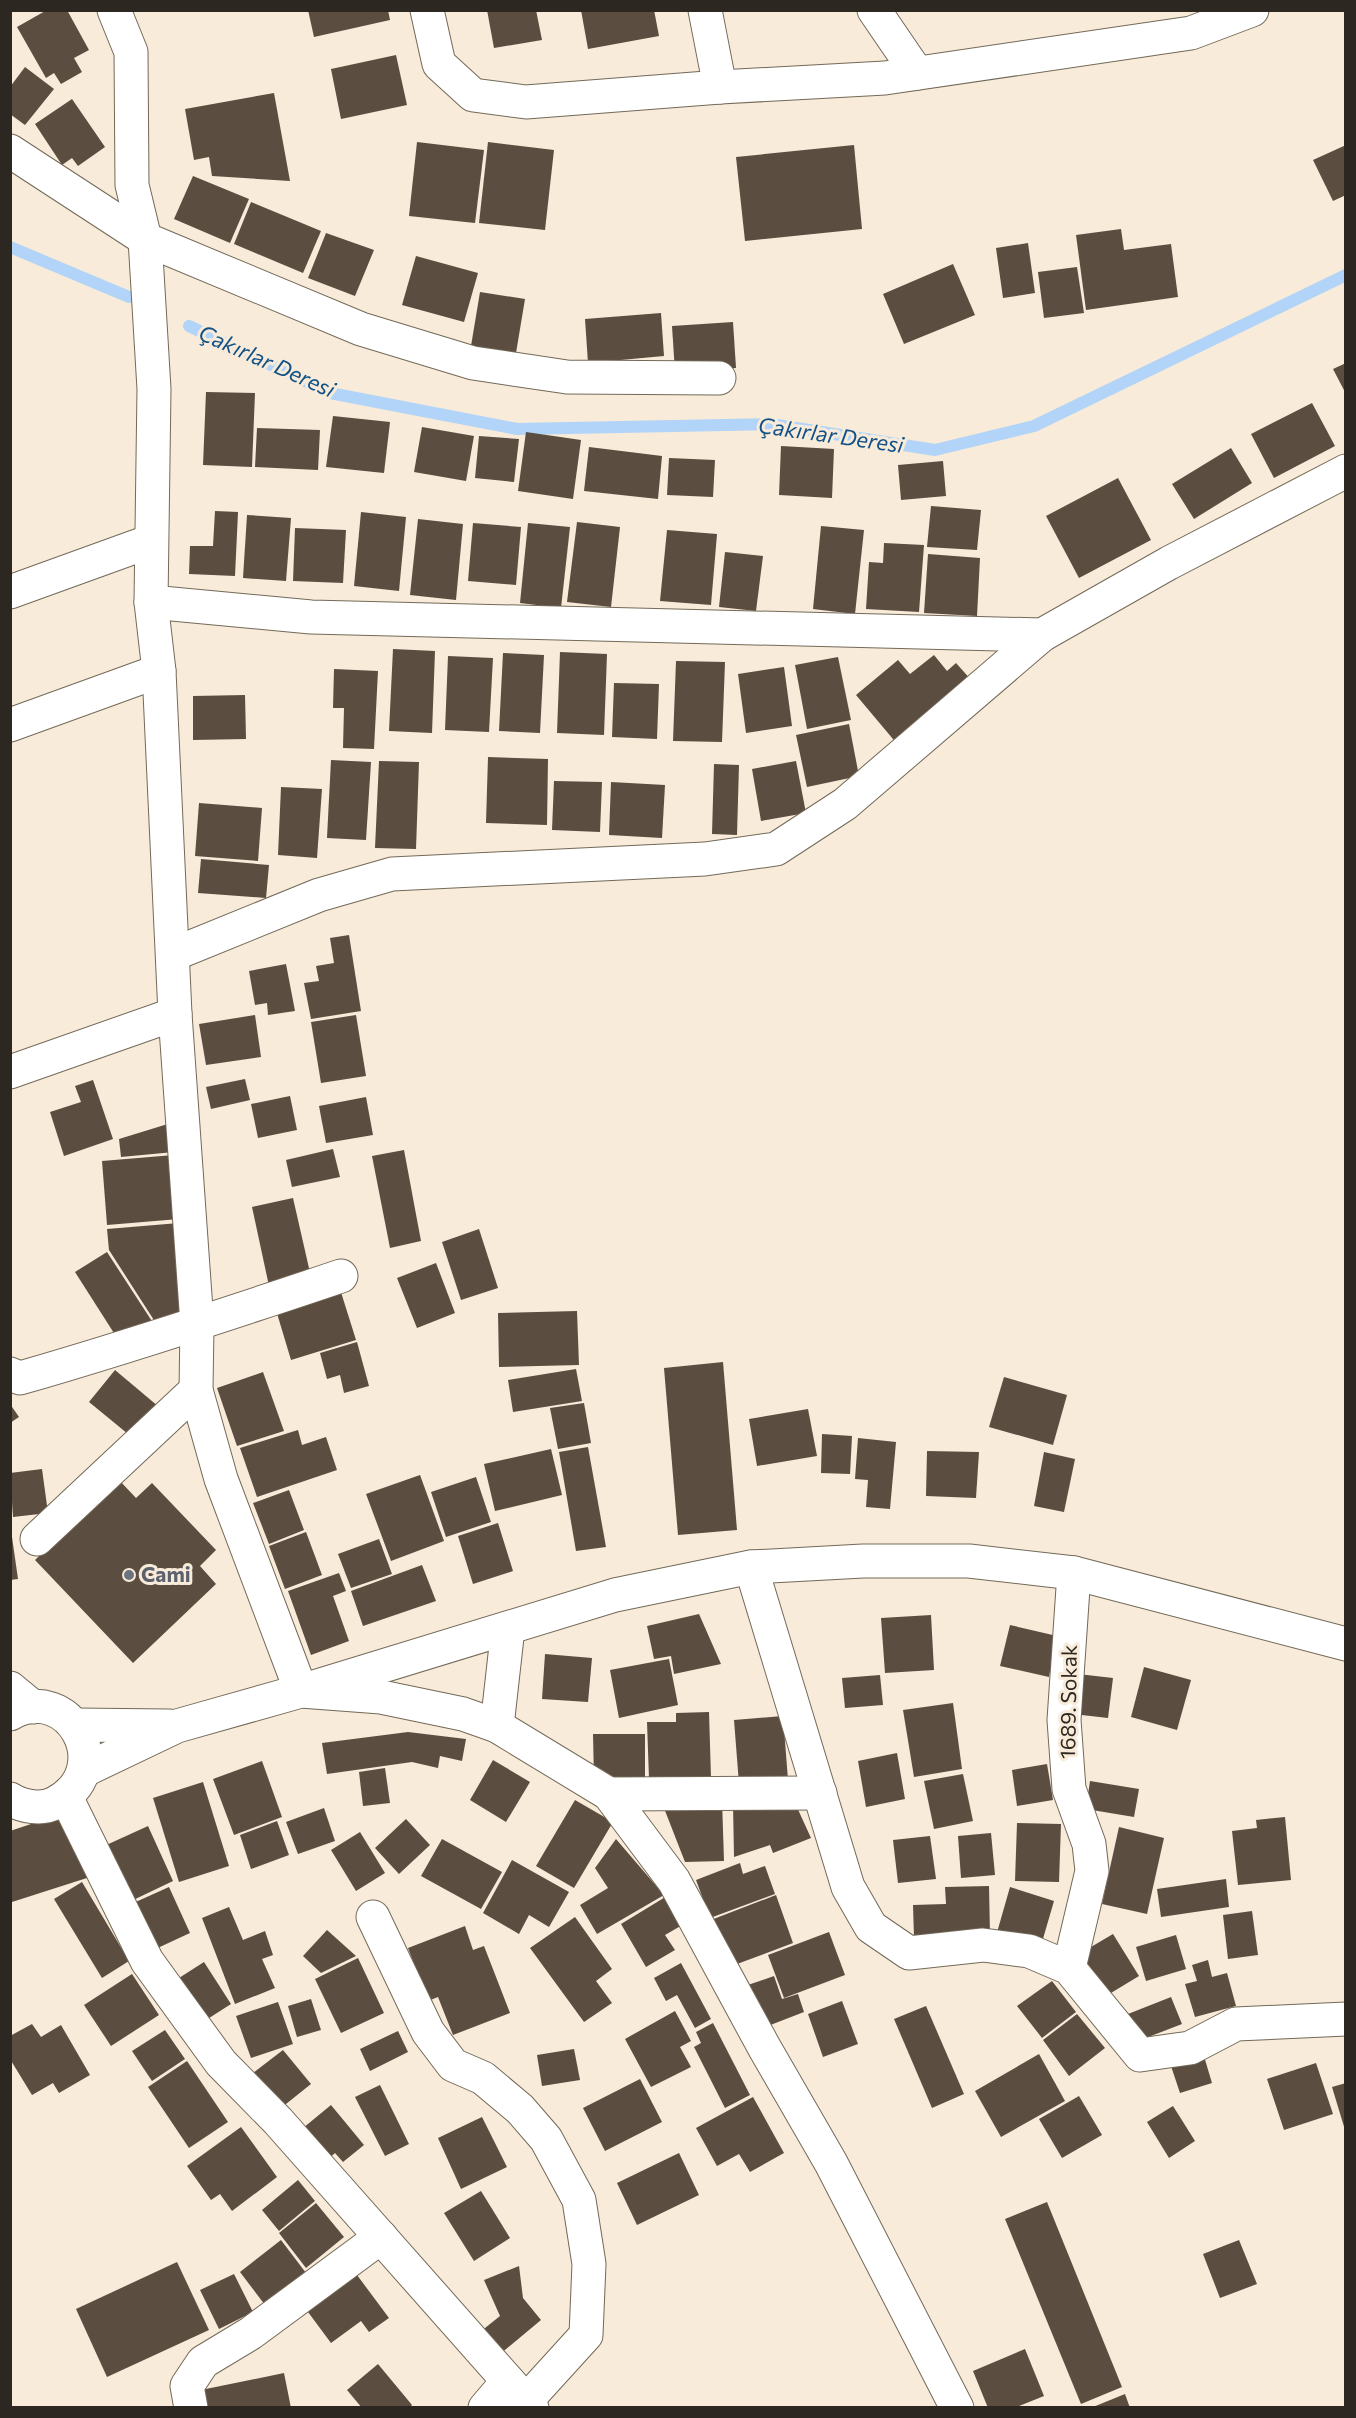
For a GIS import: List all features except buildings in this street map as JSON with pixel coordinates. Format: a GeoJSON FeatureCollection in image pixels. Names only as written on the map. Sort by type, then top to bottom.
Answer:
{"type":"FeatureCollection","features":[{"type":"Feature","properties":{"kind":"street"},"geometry":{"type":"LineString","coordinates":[[114,10],[131,52],[132,185],[145,239],[154,389],[151,602],[159,671],[175,1014],[197,1324],[196,1390],[221,1479],[301,1691]]}},
{"type":"Feature","properties":{"kind":"street"},"geometry":{"type":"LineString","coordinates":[[427,10],[439,64],[473,95],[526,102],[720,87],[885,78],[1191,33],[1252,10]]}},
{"type":"Feature","properties":{"kind":"street"},"geometry":{"type":"LineString","coordinates":[[705,10],[720,87]]}},
{"type":"Feature","properties":{"kind":"street"},"geometry":{"type":"LineString","coordinates":[[874,10],[917,73]]}},
{"type":"Feature","properties":{"kind":"street"},"geometry":{"type":"LineString","coordinates":[[10,151],[145,239],[361,329],[473,363],[567,377],[719,378]]}},
{"type":"Feature","properties":{"kind":"street"},"geometry":{"type":"LineString","coordinates":[[174,954],[319,895],[392,874],[705,859],[776,849],[845,804],[1042,635],[1169,563],[1346,471]]}},
{"type":"Feature","properties":{"kind":"street"},"geometry":{"type":"LineString","coordinates":[[10,592],[151,541]]}},
{"type":"Feature","properties":{"kind":"street"},"geometry":{"type":"LineString","coordinates":[[151,602],[311,617],[1042,635]]}},
{"type":"Feature","properties":{"kind":"street"},"geometry":{"type":"LineString","coordinates":[[10,725],[159,671]]}},
{"type":"Feature","properties":{"kind":"street"},"geometry":{"type":"LineString","coordinates":[[10,1072],[175,1014]]}},
{"type":"Feature","properties":{"kind":"street"},"geometry":{"type":"LineString","coordinates":[[10,1374],[20,1378],[197,1324],[340,1276]]}},
{"type":"Feature","properties":{"kind":"street"},"geometry":{"type":"LineString","coordinates":[[37,1539],[196,1390]]}},
{"type":"Feature","properties":{"kind":"street"},"geometry":{"type":"LineString","coordinates":[[85,1770],[177,1726],[301,1691],[615,1595],[751,1567],[863,1561],[969,1561],[1074,1573],[1346,1644]]}},
{"type":"Feature","properties":{"kind":"street"},"geometry":{"type":"LineString","coordinates":[[751,1567],[848,1887],[871,1927],[909,1953],[983,1945],[1029,1952],[1069,1968],[1140,2055],[1190,2048],[1236,2025],[1346,2019]]}},
{"type":"Feature","properties":{"kind":"street","name":"1689. Sokak"},"geometry":{"type":"LineString","coordinates":[[1069,1968],[1092,1871],[1089,1844],[1069,1789],[1064,1720],[1074,1573]]}},
{"type":"Feature","properties":{"kind":"street"},"geometry":{"type":"LineString","coordinates":[[496,1726],[508,1628]]}},
{"type":"Feature","properties":{"kind":"street"},"geometry":{"type":"LineString","coordinates":[[301,1691],[381,1697],[464,1714],[496,1726],[609,1794],[674,1881],[764,2047],[831,2163],[957,2408]]}},
{"type":"Feature","properties":{"kind":"street"},"geometry":{"type":"LineString","coordinates":[[13,1803],[34,1807],[51,1805],[66,1797],[78,1784],[85,1770],[86,1754],[75,1725],[63,1714],[48,1708],[18,1703]]}},
{"type":"Feature","properties":{"kind":"street"},"geometry":{"type":"LineString","coordinates":[[75,1725],[177,1726]]}},
{"type":"Feature","properties":{"kind":"street"},"geometry":{"type":"LineString","coordinates":[[609,1794],[820,1793]]}},
{"type":"Feature","properties":{"kind":"street"},"geometry":{"type":"LineString","coordinates":[[66,1797],[147,1961],[221,2063],[278,2121],[522,2396]]}},
{"type":"Feature","properties":{"kind":"street"},"geometry":{"type":"LineString","coordinates":[[373,1917],[428,2032],[453,2065],[483,2078],[520,2109],[546,2139],[579,2200],[589,2264],[586,2335],[522,2396],[485,2408]]}},
{"type":"Feature","properties":{"kind":"street"},"geometry":{"type":"LineString","coordinates":[[191,2408],[187,2386],[203,2362],[252,2333],[381,2237]]}},
{"type":"Feature","properties":{"kind":"waterway","name":"Çakırlar Deresi"},"geometry":{"type":"LineString","coordinates":[[10,247],[129,297]]}},
{"type":"Feature","properties":{"kind":"waterway","name":"Çakırlar Deresi"},"geometry":{"type":"LineString","coordinates":[[189,326],[330,393],[517,429],[771,424],[935,450],[1034,426],[1346,275]]}},
{"type":"Feature","properties":{"kind":"place","name":"Cami"},"geometry":{"type":"Point","coordinates":[129,1575]}}]}
